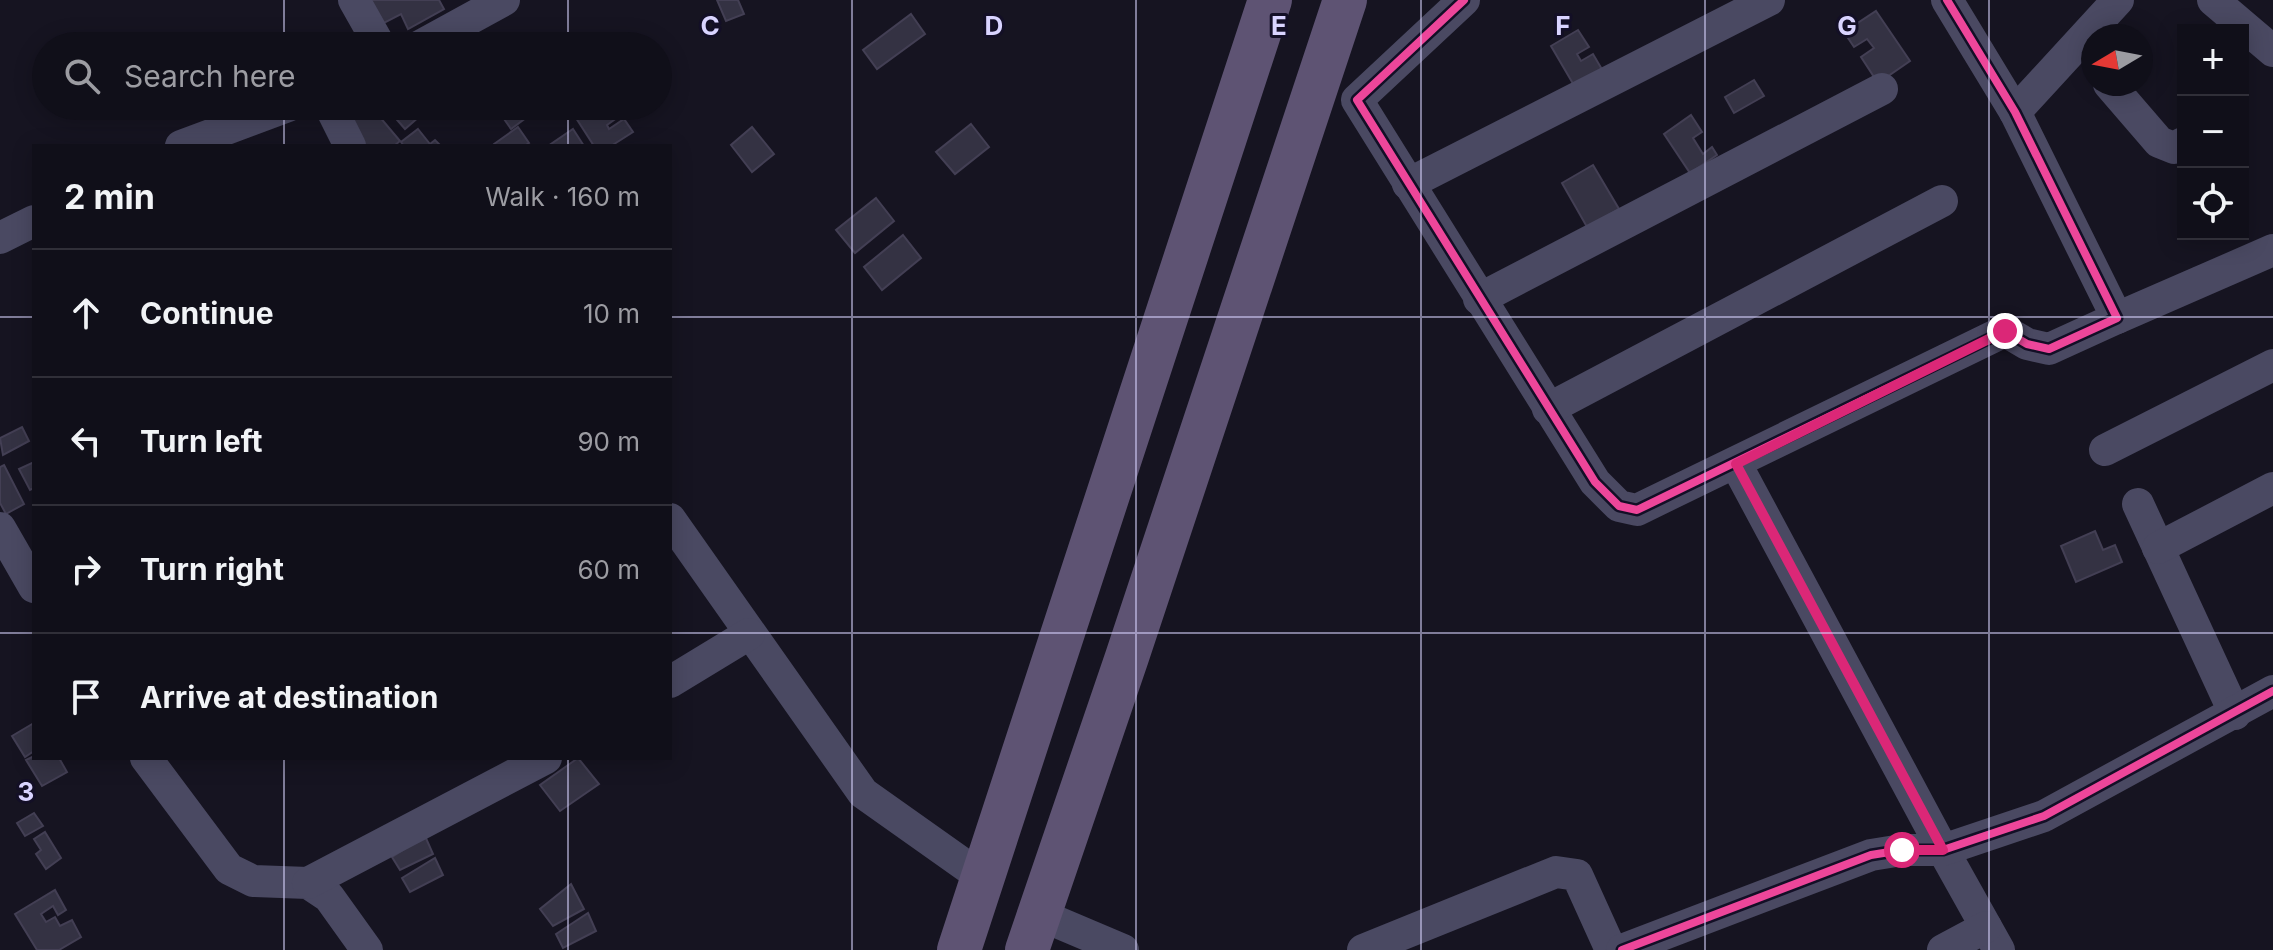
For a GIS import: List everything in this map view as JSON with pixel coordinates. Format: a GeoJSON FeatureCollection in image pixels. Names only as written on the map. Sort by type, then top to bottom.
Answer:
{"type":"FeatureCollection","features":[{"type":"Feature","properties":{"kind":"main road"},"geometry":{"type":"LineString","coordinates":[[959,950],[1270,0]]}},
{"type":"Feature","properties":{"kind":"main road"},"geometry":{"type":"LineString","coordinates":[[1032,932],[1127,657],[1345,0]]}},
{"type":"Feature","properties":{"kind":"street"},"geometry":{"type":"LineString","coordinates":[[354,0],[372,32]]}},
{"type":"Feature","properties":{"kind":"street"},"geometry":{"type":"LineString","coordinates":[[446,32],[504,0]]}},
{"type":"Feature","properties":{"kind":"street"},"geometry":{"type":"LineString","coordinates":[[1464,0],[1357,100],[1595,482],[1619,506],[1637,510],[2005,331],[2027,344],[2049,349],[2273,250]]}},
{"type":"Feature","properties":{"kind":"street"},"geometry":{"type":"LineString","coordinates":[[1408,184],[1769,0]]}},
{"type":"Feature","properties":{"kind":"street"},"geometry":{"type":"LineString","coordinates":[[1947,0],[2015,112],[2117,318]]}},
{"type":"Feature","properties":{"kind":"street"},"geometry":{"type":"LineString","coordinates":[[2103,24],[2118,0]]}},
{"type":"Feature","properties":{"kind":"street"},"geometry":{"type":"LineString","coordinates":[[2213,0],[2273,51]]}},
{"type":"Feature","properties":{"kind":"street"},"geometry":{"type":"LineString","coordinates":[[2015,112],[2081,58]]}},
{"type":"Feature","properties":{"kind":"street"},"geometry":{"type":"LineString","coordinates":[[1479,299],[1882,89]]}},
{"type":"Feature","properties":{"kind":"street"},"geometry":{"type":"LineString","coordinates":[[2119,96],[2159,142],[2177,146]]}},
{"type":"Feature","properties":{"kind":"street"},"geometry":{"type":"LineString","coordinates":[[186,144],[251,120]]}},
{"type":"Feature","properties":{"kind":"street"},"geometry":{"type":"LineString","coordinates":[[337,120],[349,144]]}},
{"type":"Feature","properties":{"kind":"street"},"geometry":{"type":"LineString","coordinates":[[1548,409],[1942,201]]}},
{"type":"Feature","properties":{"kind":"street"},"geometry":{"type":"LineString","coordinates":[[0,238],[32,222]]}},
{"type":"Feature","properties":{"kind":"street"},"geometry":{"type":"LineString","coordinates":[[2105,450],[2273,365]]}},
{"type":"Feature","properties":{"kind":"street"},"geometry":{"type":"LineString","coordinates":[[1736,464],[1993,938],[1943,950]]}},
{"type":"Feature","properties":{"kind":"street"},"geometry":{"type":"LineString","coordinates":[[2158,548],[2273,488]]}},
{"type":"Feature","properties":{"kind":"street"},"geometry":{"type":"LineString","coordinates":[[2138,504],[2235,714]]}},
{"type":"Feature","properties":{"kind":"street"},"geometry":{"type":"LineString","coordinates":[[672,522],[863,793],[983,878]]}},
{"type":"Feature","properties":{"kind":"street"},"geometry":{"type":"LineString","coordinates":[[0,528],[32,584]]}},
{"type":"Feature","properties":{"kind":"street"},"geometry":{"type":"LineString","coordinates":[[672,681],[749,634]]}},
{"type":"Feature","properties":{"kind":"street"},"geometry":{"type":"LineString","coordinates":[[1622,950],[1871,855],[1902,850],[1943,850],[2044,816],[2273,691]]}},
{"type":"Feature","properties":{"kind":"street"},"geometry":{"type":"LineString","coordinates":[[147,760],[229,869],[253,881],[308,883],[542,760]]}},
{"type":"Feature","properties":{"kind":"street"},"geometry":{"type":"LineString","coordinates":[[1363,950],[1556,872],[1577,875],[1611,950]]}},
{"type":"Feature","properties":{"kind":"street"},"geometry":{"type":"LineString","coordinates":[[308,883],[329,897],[367,950]]}},
{"type":"Feature","properties":{"kind":"street"},"geometry":{"type":"LineString","coordinates":[[1032,932],[1123,950]]}},
{"type":"Feature","properties":{"kind":"building"},"geometry":{"type":"Polygon","coordinates":[[[368,0],[439,0],[444,9],[408,29],[401,14],[382,24],[368,0]]]}},
{"type":"Feature","properties":{"kind":"building"},"geometry":{"type":"Polygon","coordinates":[[[717,0],[738,0],[744,14],[726,21],[717,0]]]}},
{"type":"Feature","properties":{"kind":"building"},"geometry":{"type":"Polygon","coordinates":[[[1876,11],[1910,61],[1878,83],[1861,57],[1874,48],[1867,39],[1854,47],[1844,32],[1876,11]]]}},
{"type":"Feature","properties":{"kind":"building"},"geometry":{"type":"Polygon","coordinates":[[[911,14],[925,34],[877,69],[863,50],[911,14]]]}},
{"type":"Feature","properties":{"kind":"building"},"geometry":{"type":"Polygon","coordinates":[[[1578,30],[1589,47],[1577,54],[1581,61],[1593,54],[1607,78],[1579,94],[1551,46],[1578,30]]]}},
{"type":"Feature","properties":{"kind":"building"},"geometry":{"type":"Polygon","coordinates":[[[1754,80],[1764,96],[1734,113],[1725,97],[1754,80]]]}},
{"type":"Feature","properties":{"kind":"building"},"geometry":{"type":"Polygon","coordinates":[[[1691,115],[1702,132],[1693,138],[1703,154],[1712,147],[1717,155],[1690,173],[1664,134],[1691,115]]]}},
{"type":"Feature","properties":{"kind":"building"},"geometry":{"type":"Polygon","coordinates":[[[353,120],[382,120],[400,141],[396,144],[364,144],[353,120]]]}},
{"type":"Feature","properties":{"kind":"building"},"geometry":{"type":"Polygon","coordinates":[[[397,120],[416,120],[405,129],[397,120]]]}},
{"type":"Feature","properties":{"kind":"building"},"geometry":{"type":"Polygon","coordinates":[[[505,120],[523,120],[511,129],[505,120]]]}},
{"type":"Feature","properties":{"kind":"building"},"geometry":{"type":"Polygon","coordinates":[[[577,120],[614,120],[607,125],[609,129],[625,120],[633,132],[614,144],[593,144],[577,120]]]}},
{"type":"Feature","properties":{"kind":"building"},"geometry":{"type":"Polygon","coordinates":[[[971,124],[989,147],[955,174],[936,152],[971,124]]]}},
{"type":"Feature","properties":{"kind":"building"},"geometry":{"type":"Polygon","coordinates":[[[518,127],[529,143],[527,144],[494,144],[518,127]]]}},
{"type":"Feature","properties":{"kind":"building"},"geometry":{"type":"Polygon","coordinates":[[[752,127],[774,154],[752,172],[731,145],[752,127]]]}},
{"type":"Feature","properties":{"kind":"building"},"geometry":{"type":"Polygon","coordinates":[[[418,129],[430,144],[402,144],[401,142],[418,129]]]}},
{"type":"Feature","properties":{"kind":"building"},"geometry":{"type":"Polygon","coordinates":[[[573,129],[583,144],[551,144],[573,129]]]}},
{"type":"Feature","properties":{"kind":"building"},"geometry":{"type":"Polygon","coordinates":[[[1593,165],[1619,209],[1587,227],[1562,183],[1593,165]]]}},
{"type":"Feature","properties":{"kind":"building"},"geometry":{"type":"Polygon","coordinates":[[[876,198],[894,221],[855,253],[836,230],[876,198]]]}},
{"type":"Feature","properties":{"kind":"building"},"geometry":{"type":"Polygon","coordinates":[[[903,235],[921,258],[882,290],[864,267],[903,235]]]}},
{"type":"Feature","properties":{"kind":"building"},"geometry":{"type":"Polygon","coordinates":[[[22,427],[29,441],[3,455],[0,438],[22,427]]]}},
{"type":"Feature","properties":{"kind":"building"},"geometry":{"type":"Polygon","coordinates":[[[32,463],[32,489],[30,490],[19,469],[32,463]]]}},
{"type":"Feature","properties":{"kind":"building"},"geometry":{"type":"Polygon","coordinates":[[[4,465],[24,504],[6,514],[0,503],[0,467],[4,465]]]}},
{"type":"Feature","properties":{"kind":"building"},"geometry":{"type":"Polygon","coordinates":[[[2095,531],[2103,550],[2115,545],[2122,562],[2076,582],[2061,546],[2095,531]]]}},
{"type":"Feature","properties":{"kind":"building"},"geometry":{"type":"Polygon","coordinates":[[[32,724],[32,752],[25,757],[12,736],[32,724]]]}},
{"type":"Feature","properties":{"kind":"building"},"geometry":{"type":"Polygon","coordinates":[[[32,757],[32,760],[60,760],[67,772],[42,786],[26,760],[32,757]]]}},
{"type":"Feature","properties":{"kind":"building"},"geometry":{"type":"Polygon","coordinates":[[[575,760],[580,760],[599,784],[560,811],[540,785],[575,760]]]}},
{"type":"Feature","properties":{"kind":"building"},"geometry":{"type":"Polygon","coordinates":[[[34,813],[43,826],[25,836],[17,823],[34,813]]]}},
{"type":"Feature","properties":{"kind":"building"},"geometry":{"type":"Polygon","coordinates":[[[45,832],[61,858],[46,869],[36,854],[41,850],[34,839],[45,832]]]}},
{"type":"Feature","properties":{"kind":"building"},"geometry":{"type":"Polygon","coordinates":[[[425,836],[433,854],[400,870],[392,857],[425,836]]]}},
{"type":"Feature","properties":{"kind":"building"},"geometry":{"type":"Polygon","coordinates":[[[435,858],[443,875],[410,892],[402,878],[435,858]]]}},
{"type":"Feature","properties":{"kind":"building"},"geometry":{"type":"Polygon","coordinates":[[[571,884],[584,909],[553,926],[540,909],[571,884]]]}},
{"type":"Feature","properties":{"kind":"building"},"geometry":{"type":"Polygon","coordinates":[[[55,890],[66,910],[58,915],[53,906],[41,914],[46,922],[55,917],[60,926],[72,920],[81,937],[59,950],[37,950],[15,914],[55,890]]]}},
{"type":"Feature","properties":{"kind":"building"},"geometry":{"type":"Polygon","coordinates":[[[588,913],[596,931],[563,948],[556,934],[588,913]]]}},
{"type":"Feature","properties":{"kind":"cycle path"},"geometry":{"type":"LineString","coordinates":[[1464,0],[1357,100],[1595,482],[1619,506],[1637,510],[2005,331],[2027,344],[2049,349],[2117,318],[2015,112],[1947,0]]}},
{"type":"Feature","properties":{"kind":"cycle path"},"geometry":{"type":"LineString","coordinates":[[1622,950],[1871,855],[1902,850],[1943,850],[2044,816],[2273,691]]}},
{"type":"Feature","properties":{"kind":"route"},"geometry":{"type":"LineString","coordinates":[[1902,850],[1943,850],[1736,464],[2005,331]]}}]}
